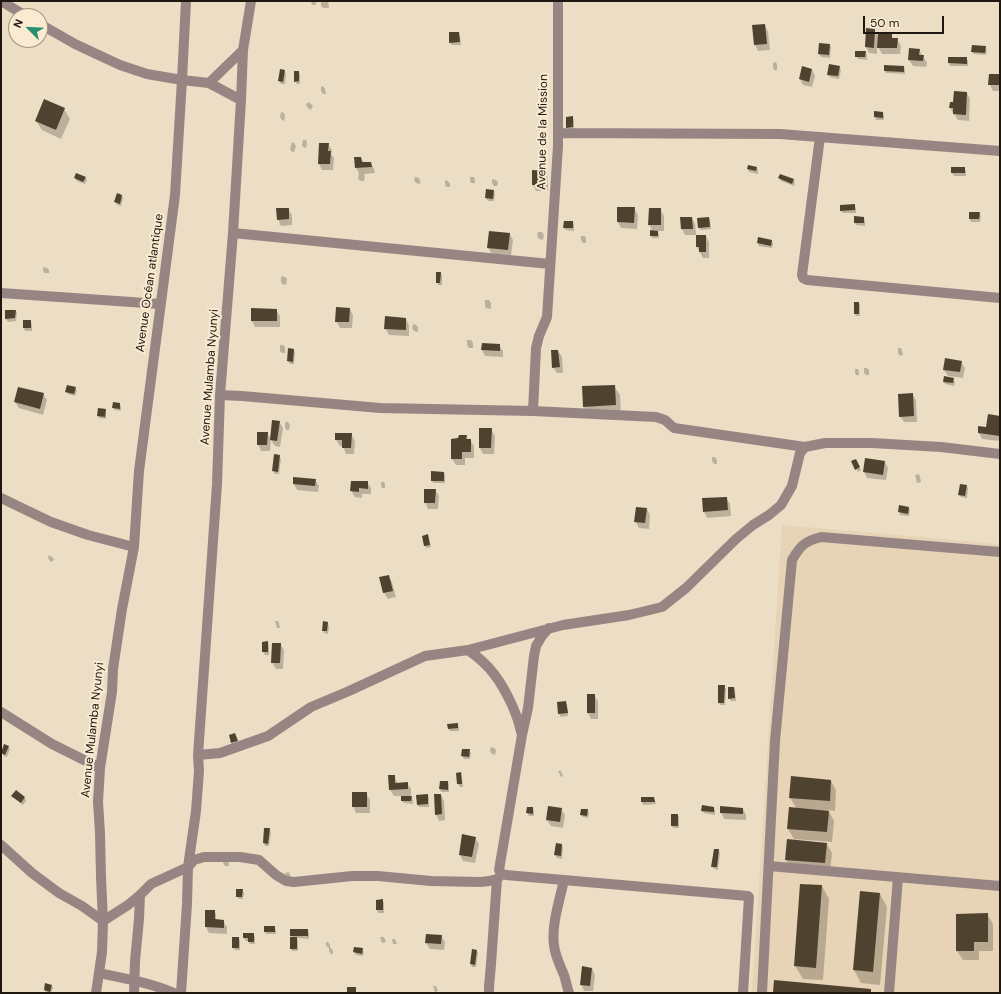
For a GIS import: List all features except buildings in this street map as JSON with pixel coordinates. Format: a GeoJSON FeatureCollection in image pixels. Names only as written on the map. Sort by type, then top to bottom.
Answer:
{"type":"FeatureCollection","features":[{"type":"Feature","properties":{"kind":"street"},"geometry":{"type":"LineString","coordinates":[[1,1],[13,8]]}},
{"type":"Feature","properties":{"kind":"street","name":"Avenue Océan atlantique"},"geometry":{"type":"LineString","coordinates":[[129,566],[134,547],[139,471],[175,194],[186,1]]}},
{"type":"Feature","properties":{"kind":"street","name":"Avenue Mulamba Nyunyi"},"geometry":{"type":"LineString","coordinates":[[181,993],[188,867],[196,811],[199,771],[198,755],[217,484],[220,395],[233,233],[243,50],[252,1]]}},
{"type":"Feature","properties":{"kind":"street","name":"Avenue de la Mission"},"geometry":{"type":"LineString","coordinates":[[533,411],[536,348],[547,317],[558,146],[558,1]]}},
{"type":"Feature","properties":{"kind":"street"},"geometry":{"type":"LineString","coordinates":[[48,29],[75,44],[120,65],[147,74],[209,83],[241,100]]}},
{"type":"Feature","properties":{"kind":"street"},"geometry":{"type":"LineString","coordinates":[[209,83],[243,50]]}},
{"type":"Feature","properties":{"kind":"street"},"geometry":{"type":"LineString","coordinates":[[558,133],[780,134],[1000,151]]}},
{"type":"Feature","properties":{"kind":"street"},"geometry":{"type":"LineString","coordinates":[[820,137],[802,275],[803,278],[807,280],[1000,298]]}},
{"type":"Feature","properties":{"kind":"street"},"geometry":{"type":"LineString","coordinates":[[233,233],[550,264]]}},
{"type":"Feature","properties":{"kind":"street"},"geometry":{"type":"LineString","coordinates":[[1,294],[160,304]]}},
{"type":"Feature","properties":{"kind":"street"},"geometry":{"type":"LineString","coordinates":[[220,395],[380,408],[533,411],[656,417],[665,420],[674,428],[805,447],[825,443],[872,443],[941,447],[1000,454]]}},
{"type":"Feature","properties":{"kind":"street"},"geometry":{"type":"LineString","coordinates":[[198,755],[220,753],[268,736],[311,707],[425,656],[468,650],[549,628],[662,607],[686,588],[736,539],[781,505],[792,486],[800,453],[805,447]]}},
{"type":"Feature","properties":{"kind":"street"},"geometry":{"type":"LineString","coordinates":[[1,498],[51,522],[88,535],[134,547]]}},
{"type":"Feature","properties":{"kind":"street"},"geometry":{"type":"LineString","coordinates":[[762,993],[776,733],[792,560],[797,551],[809,540],[821,537],[1000,552]]}},
{"type":"Feature","properties":{"kind":"street","name":"Avenue Mulamba Nyunyi"},"geometry":{"type":"LineString","coordinates":[[96,993],[102,952],[98,802],[100,768],[112,692],[117,638],[129,566]]}},
{"type":"Feature","properties":{"kind":"street"},"geometry":{"type":"LineString","coordinates":[[489,993],[499,870],[528,708],[534,656],[536,646],[549,628]]}},
{"type":"Feature","properties":{"kind":"street"},"geometry":{"type":"LineString","coordinates":[[468,650],[491,669],[504,688],[520,723],[522,736]]}},
{"type":"Feature","properties":{"kind":"street"},"geometry":{"type":"LineString","coordinates":[[1,712],[52,744],[100,768]]}},
{"type":"Feature","properties":{"kind":"street"},"geometry":{"type":"LineString","coordinates":[[1,845],[32,873],[102,921],[128,905],[151,884],[188,867],[194,860],[204,857],[240,857],[259,860],[276,875],[286,881],[294,882],[352,876],[378,876],[431,881],[481,882],[506,875],[748,896],[743,993]]}},
{"type":"Feature","properties":{"kind":"street"},"geometry":{"type":"LineString","coordinates":[[769,866],[1000,886]]}},
{"type":"Feature","properties":{"kind":"street"},"geometry":{"type":"LineString","coordinates":[[889,993],[898,878]]}},
{"type":"Feature","properties":{"kind":"street"},"geometry":{"type":"LineString","coordinates":[[564,880],[557,911],[554,945],[558,962],[569,993]]}},
{"type":"Feature","properties":{"kind":"street"},"geometry":{"type":"LineString","coordinates":[[134,993],[140,895]]}},
{"type":"Feature","properties":{"kind":"street"},"geometry":{"type":"LineString","coordinates":[[99,973],[135,981],[174,993]]}},
{"type":"Feature","properties":{"kind":"shaded area"},"geometry":{"type":"Polygon","coordinates":[[[782,525],[1000,544],[1000,993],[752,993],[782,525]]]}}]}
